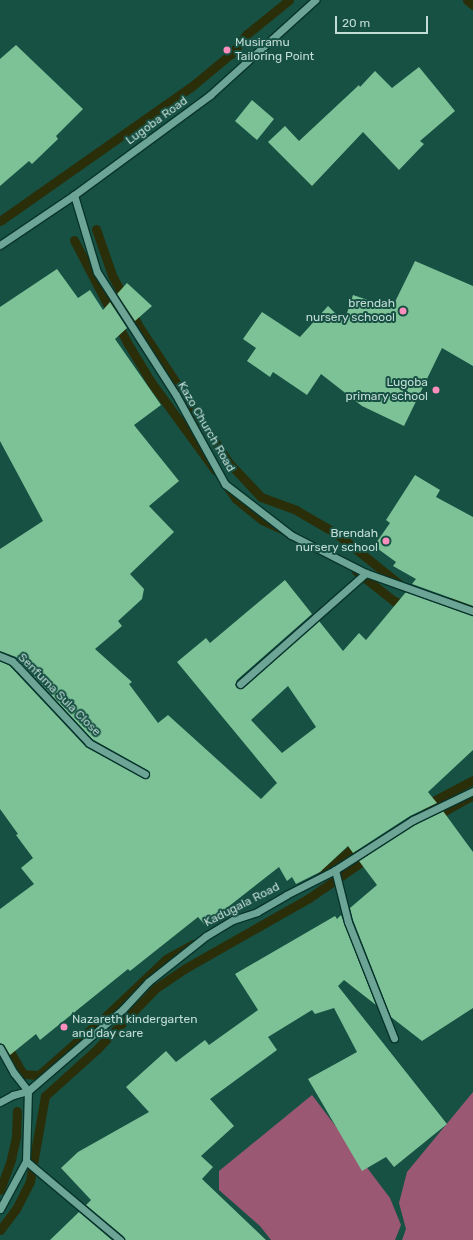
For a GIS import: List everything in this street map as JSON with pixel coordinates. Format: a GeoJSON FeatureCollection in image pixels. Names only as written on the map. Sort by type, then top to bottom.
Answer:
{"type":"FeatureCollection","features":[{"type":"Feature","properties":{"kind":"street","name":"Lugoba Road"},"geometry":{"type":"LineString","coordinates":[[0,245],[74,195],[210,95],[315,0]]}},
{"type":"Feature","properties":{"kind":"street","name":"Kazo Church Road"},"geometry":{"type":"LineString","coordinates":[[74,195],[97,272],[176,395],[225,484],[291,535],[366,573],[473,611]]}},
{"type":"Feature","properties":{"kind":"street"},"geometry":{"type":"LineString","coordinates":[[240,684],[366,573]]}},
{"type":"Feature","properties":{"kind":"street","name":"Senfuma Sula Close"},"geometry":{"type":"LineString","coordinates":[[0,656],[12,661],[89,743],[145,774]]}},
{"type":"Feature","properties":{"kind":"street","name":"Kadugala Road"},"geometry":{"type":"LineString","coordinates":[[28,1091],[123,1009],[148,982],[206,936],[233,920],[257,912],[286,895],[335,870],[413,820],[473,791]]}},
{"type":"Feature","properties":{"kind":"street"},"geometry":{"type":"LineString","coordinates":[[335,870],[348,922],[394,1038]]}},
{"type":"Feature","properties":{"kind":"street"},"geometry":{"type":"LineString","coordinates":[[0,1048],[14,1073],[28,1091],[26,1162],[0,1209]]}},
{"type":"Feature","properties":{"kind":"street"},"geometry":{"type":"LineString","coordinates":[[0,1102],[13,1095],[28,1091]]}},
{"type":"Feature","properties":{"kind":"street"},"geometry":{"type":"LineString","coordinates":[[26,1162],[120,1240]]}},
{"type":"Feature","properties":{"kind":"shaded area"},"geometry":{"type":"Polygon","coordinates":[[[473,1092],[473,1240],[402,1240],[406,1229],[399,1203],[407,1172],[473,1092]]]}},
{"type":"Feature","properties":{"kind":"shaded area"},"geometry":{"type":"Polygon","coordinates":[[[312,1095],[390,1198],[401,1225],[395,1240],[271,1240],[260,1226],[219,1190],[219,1171],[312,1095]]]}},
{"type":"Feature","properties":{"kind":"building"},"geometry":{"type":"Polygon","coordinates":[[[16,45],[83,109],[56,136],[58,139],[32,164],[29,161],[0,186],[0,59],[16,45]]]}},
{"type":"Feature","properties":{"kind":"building"},"geometry":{"type":"Polygon","coordinates":[[[419,67],[455,111],[420,141],[424,144],[399,170],[363,132],[312,186],[268,142],[285,126],[299,141],[359,85],[360,87],[375,71],[392,88],[419,67]]]}},
{"type":"Feature","properties":{"kind":"building"},"geometry":{"type":"Polygon","coordinates":[[[252,100],[274,119],[257,140],[235,121],[252,100]]]}},
{"type":"Feature","properties":{"kind":"building"},"geometry":{"type":"Polygon","coordinates":[[[415,261],[473,286],[473,366],[442,348],[404,426],[362,406],[321,374],[307,395],[273,372],[270,377],[247,361],[256,348],[243,339],[262,312],[300,337],[328,306],[344,322],[353,295],[392,308],[415,261]]]}},
{"type":"Feature","properties":{"kind":"building"},"geometry":{"type":"Polygon","coordinates":[[[57,269],[78,298],[90,290],[103,310],[110,302],[127,328],[115,339],[161,405],[134,425],[179,481],[149,506],[174,532],[130,574],[144,589],[142,599],[118,621],[122,626],[95,649],[132,682],[129,684],[158,723],[168,715],[261,799],[277,783],[177,662],[206,638],[210,643],[285,580],[312,614],[237,680],[235,685],[237,688],[243,688],[319,621],[343,651],[359,633],[366,640],[406,592],[473,616],[473,750],[428,792],[437,803],[410,816],[353,853],[348,846],[320,872],[296,884],[292,877],[287,881],[279,867],[205,925],[198,917],[130,971],[128,969],[40,1040],[36,1034],[10,1055],[4,1045],[0,1043],[0,909],[34,884],[21,868],[33,858],[16,835],[18,834],[0,809],[0,661],[9,665],[86,747],[143,778],[147,778],[150,774],[147,770],[92,739],[16,657],[0,651],[0,549],[43,521],[0,441],[0,307],[57,269]],[[288,686],[251,720],[282,753],[316,727],[288,686]]]}},
{"type":"Feature","properties":{"kind":"building"},"geometry":{"type":"Polygon","coordinates":[[[127,283],[152,306],[135,321],[117,294],[127,283]]]}},
{"type":"Feature","properties":{"kind":"building"},"geometry":{"type":"Polygon","coordinates":[[[415,475],[440,490],[436,497],[473,517],[473,606],[412,584],[416,579],[393,566],[396,562],[374,546],[390,523],[386,520],[415,475]]]}},
{"type":"Feature","properties":{"kind":"building"},"geometry":{"type":"Polygon","coordinates":[[[443,811],[473,852],[473,1008],[422,1041],[391,1017],[353,920],[350,908],[377,885],[359,861],[415,824],[443,811]]]}},
{"type":"Feature","properties":{"kind":"building"},"geometry":{"type":"Polygon","coordinates":[[[341,915],[376,1005],[344,980],[338,986],[447,1124],[394,1167],[386,1157],[362,1171],[308,1079],[357,1052],[334,1008],[315,1014],[312,1010],[268,1037],[277,1050],[210,1099],[234,1126],[201,1156],[213,1167],[202,1179],[266,1240],[125,1240],[123,1236],[86,1205],[91,1200],[61,1168],[78,1152],[149,1112],[126,1087],[166,1051],[176,1062],[205,1040],[209,1045],[258,1010],[235,974],[335,916],[337,919],[341,915]]]}},
{"type":"Feature","properties":{"kind":"building"},"geometry":{"type":"Polygon","coordinates":[[[79,1212],[112,1240],[50,1240],[79,1212]]]}},
{"type":"Feature","properties":{"kind":"waterway"},"geometry":{"type":"LineString","coordinates":[[0,221],[191,87],[232,53],[247,34],[289,0]]}},
{"type":"Feature","properties":{"kind":"waterway"},"geometry":{"type":"LineString","coordinates":[[467,0],[473,5]]}},
{"type":"Feature","properties":{"kind":"waterway"},"geometry":{"type":"LineString","coordinates":[[96,229],[112,275],[138,325],[229,463],[261,497],[296,510],[337,534],[402,586]]}},
{"type":"Feature","properties":{"kind":"waterway"},"geometry":{"type":"LineString","coordinates":[[74,240],[128,344],[151,382],[215,470]]}},
{"type":"Feature","properties":{"kind":"waterway"},"geometry":{"type":"LineString","coordinates":[[226,485],[236,499],[262,520],[283,530]]}},
{"type":"Feature","properties":{"kind":"waterway"},"geometry":{"type":"LineString","coordinates":[[356,571],[394,601],[408,606]]}},
{"type":"Feature","properties":{"kind":"waterway"},"geometry":{"type":"LineString","coordinates":[[451,602],[473,605]]}},
{"type":"Feature","properties":{"kind":"waterway"},"geometry":{"type":"LineString","coordinates":[[424,806],[473,780]]}},
{"type":"Feature","properties":{"kind":"waterway"},"geometry":{"type":"LineString","coordinates":[[432,818],[473,795]]}},
{"type":"Feature","properties":{"kind":"waterway"},"geometry":{"type":"LineString","coordinates":[[321,876],[359,842]]}},
{"type":"Feature","properties":{"kind":"waterway"},"geometry":{"type":"LineString","coordinates":[[0,1230],[16,1209],[30,1181],[45,1096],[97,1049],[156,988],[184,969],[309,898],[370,856]]}},
{"type":"Feature","properties":{"kind":"waterway"},"geometry":{"type":"LineString","coordinates":[[0,1034],[23,1074],[39,1075],[107,1015],[166,959],[193,944]]}},
{"type":"Feature","properties":{"kind":"waterway"},"geometry":{"type":"LineString","coordinates":[[0,1190],[11,1159],[16,1137],[17,1111]]}},
{"type":"Feature","properties":{"kind":"place","name":"Musiramu Tailoring Point"},"geometry":{"type":"Point","coordinates":[227,50]}},
{"type":"Feature","properties":{"kind":"place","name":"brendah nursery schoool"},"geometry":{"type":"Point","coordinates":[403,311]}},
{"type":"Feature","properties":{"kind":"place","name":"Lugoba primary school"},"geometry":{"type":"Point","coordinates":[436,390]}},
{"type":"Feature","properties":{"kind":"place","name":"Brendah nursery school"},"geometry":{"type":"Point","coordinates":[386,541]}},
{"type":"Feature","properties":{"kind":"place","name":"Nazareth kindergarten and day care"},"geometry":{"type":"Point","coordinates":[64,1027]}}]}
